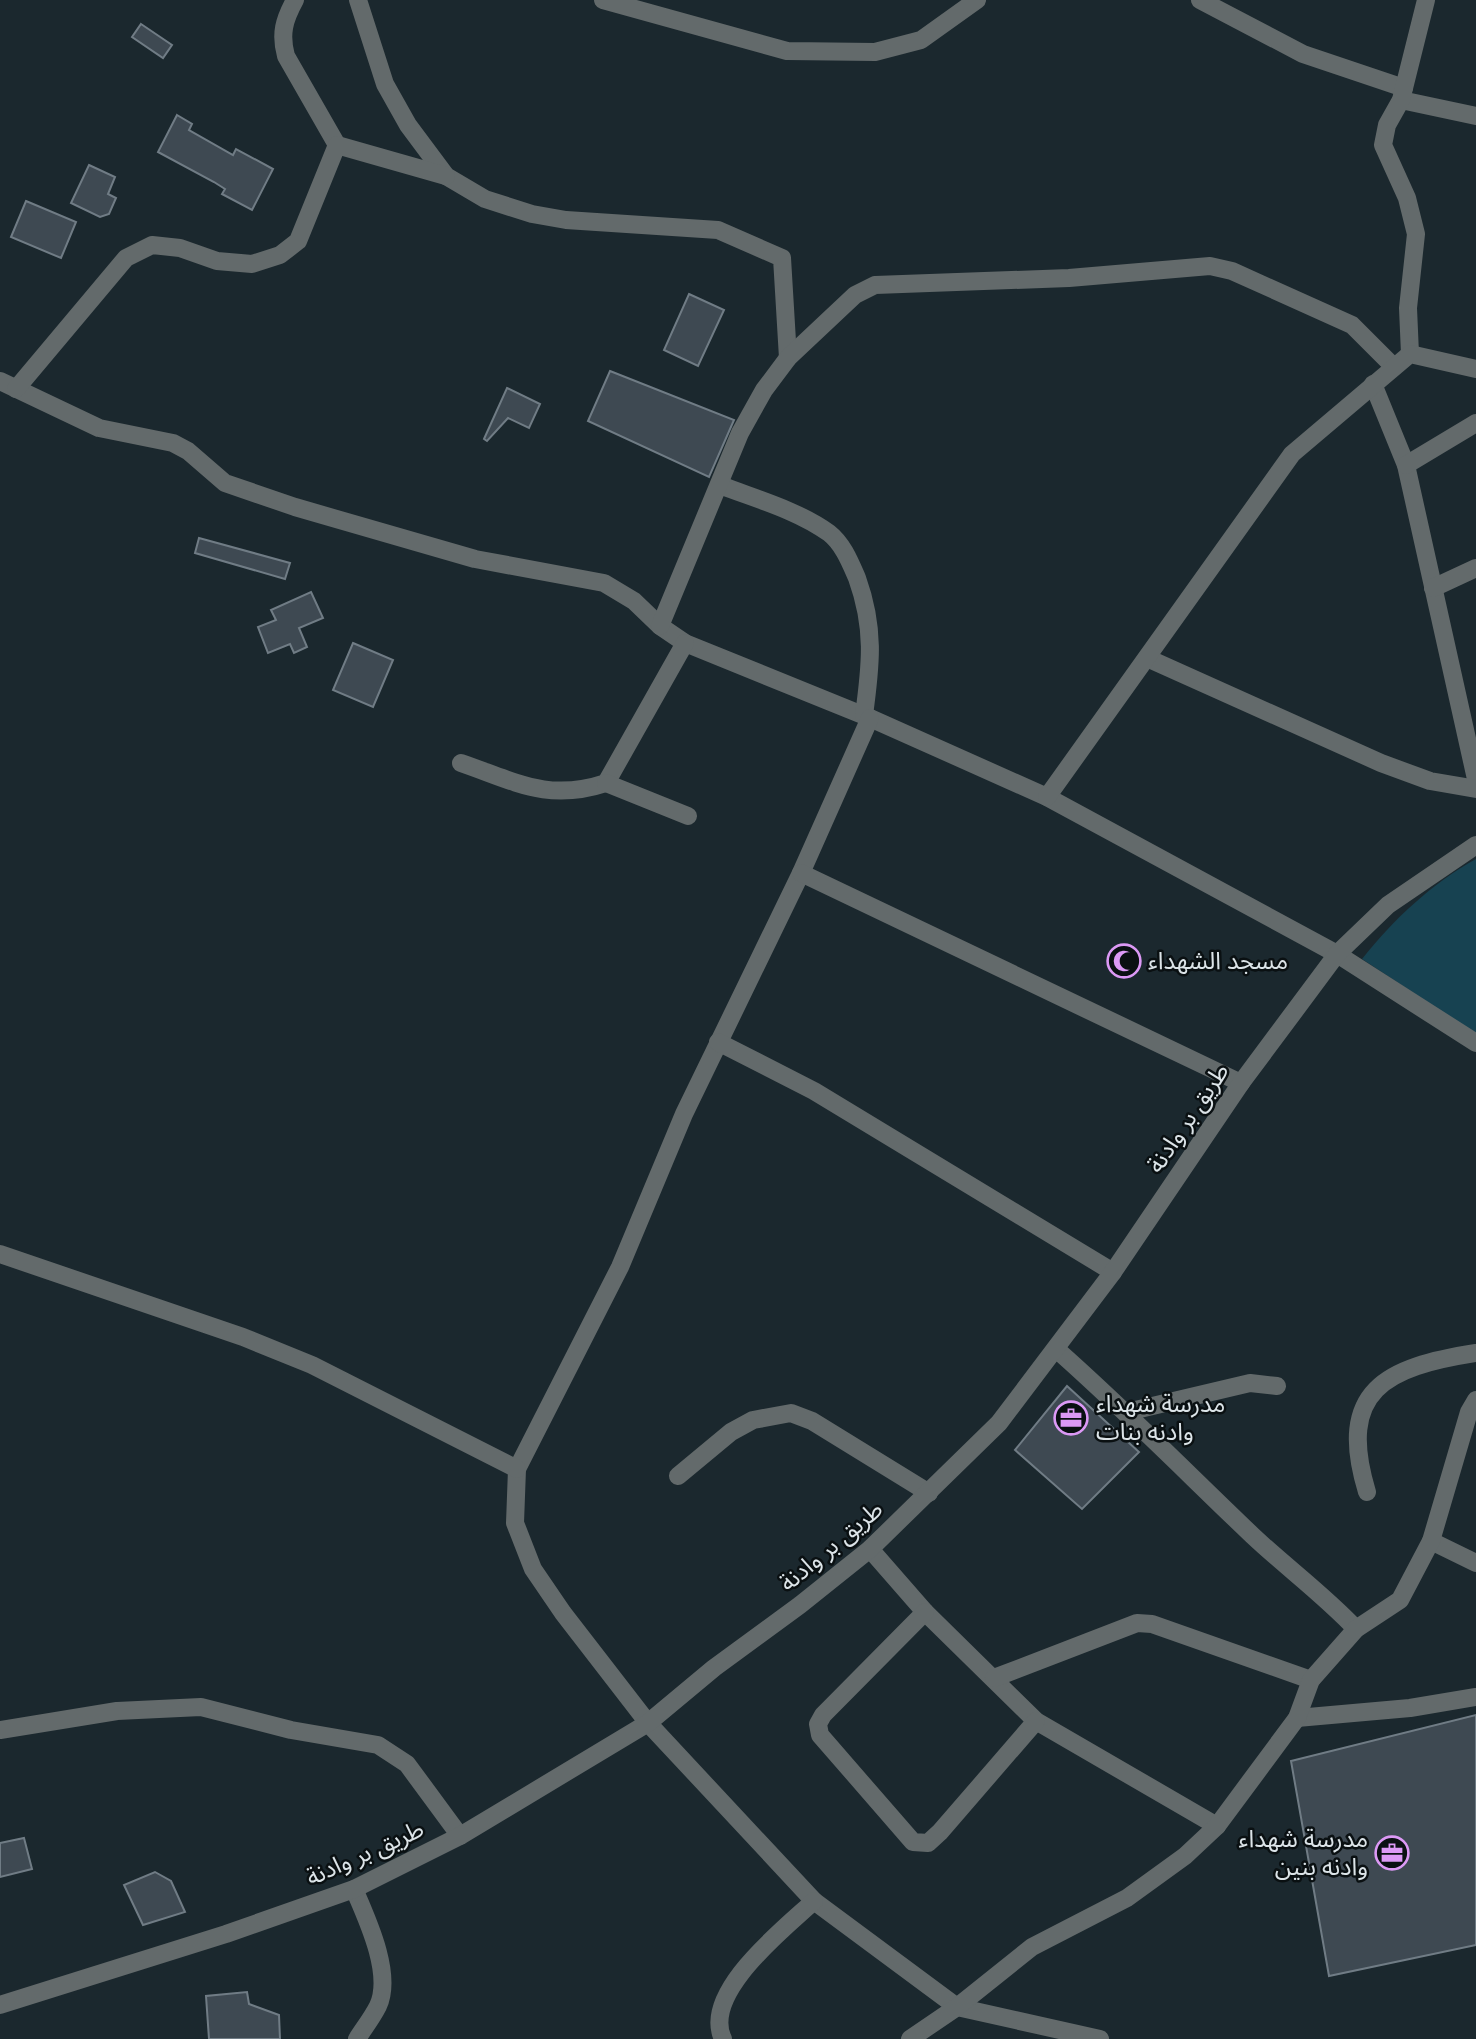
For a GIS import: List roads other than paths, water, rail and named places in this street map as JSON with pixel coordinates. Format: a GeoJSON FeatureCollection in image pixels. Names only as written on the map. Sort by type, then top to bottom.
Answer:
{"type":"FeatureCollection","features":[{"type":"Feature","properties":{"kind":"street"},"geometry":{"type":"LineString","coordinates":[[295,0],[284,19],[282,41],[291,66],[337,145],[446,176],[485,199],[531,214],[566,220],[718,230],[782,258],[788,358]]}},
{"type":"Feature","properties":{"kind":"street"},"geometry":{"type":"LineString","coordinates":[[358,0],[385,84],[408,125],[446,176]]}},
{"type":"Feature","properties":{"kind":"street"},"geometry":{"type":"LineString","coordinates":[[603,0],[649,5],[786,51],[875,52],[921,40],[977,0]]}},
{"type":"Feature","properties":{"kind":"street"},"geometry":{"type":"LineString","coordinates":[[1200,0],[1303,54],[1403,94],[1476,116]]}},
{"type":"Feature","properties":{"kind":"street"},"geometry":{"type":"LineString","coordinates":[[1410,354],[1408,308],[1416,234],[1407,198],[1383,145],[1387,125],[1403,94],[1426,0]]}},
{"type":"Feature","properties":{"kind":"street"},"geometry":{"type":"LineString","coordinates":[[337,145],[298,241],[280,255],[252,264],[217,261],[180,247],[152,245],[126,258],[8,385],[99,428],[173,443],[188,451],[225,483],[295,507],[475,559],[604,583],[634,601],[660,626],[685,643],[867,716],[1047,797],[1337,954],[1476,1043]]}},
{"type":"Feature","properties":{"kind":"street"},"geometry":{"type":"LineString","coordinates":[[660,626],[740,433],[764,390],[788,358],[855,295],[875,285],[1069,278],[1188,265],[1210,266],[1232,271],[1347,321],[1394,367]]}},
{"type":"Feature","properties":{"kind":"street"},"geometry":{"type":"LineString","coordinates":[[1047,797],[1292,454],[1410,354]]}},
{"type":"Feature","properties":{"kind":"street"},"geometry":{"type":"LineString","coordinates":[[1410,354],[1476,369]]}},
{"type":"Feature","properties":{"kind":"street"},"geometry":{"type":"LineString","coordinates":[[1373,384],[1406,465],[1476,779]]}},
{"type":"Feature","properties":{"kind":"street"},"geometry":{"type":"LineString","coordinates":[[1406,465],[1476,423]]}},
{"type":"Feature","properties":{"kind":"street"},"geometry":{"type":"LineString","coordinates":[[720,485],[809,520],[831,535],[850,560],[868,610],[872,658],[867,716],[800,873],[684,1114],[620,1267],[517,1468],[515,1523],[533,1569],[648,1723],[814,1901],[957,2007],[1100,2039]]}},
{"type":"Feature","properties":{"kind":"street"},"geometry":{"type":"LineString","coordinates":[[1433,588],[1476,568]]}},
{"type":"Feature","properties":{"kind":"street"},"geometry":{"type":"LineString","coordinates":[[606,783],[685,643]]}},
{"type":"Feature","properties":{"kind":"street"},"geometry":{"type":"LineString","coordinates":[[1147,658],[1381,763],[1430,781],[1476,789]]}},
{"type":"Feature","properties":{"kind":"street"},"geometry":{"type":"LineString","coordinates":[[461,763],[544,792],[578,792],[606,783],[688,816]]}},
{"type":"Feature","properties":{"kind":"street","name":"طريق بر وادنة"},"geometry":{"type":"LineString","coordinates":[[0,2005],[226,1934],[354,1889],[460,1836],[648,1723],[714,1668],[870,1549],[999,1423],[1113,1272],[1241,1083],[1337,954],[1388,905],[1476,845]]}},
{"type":"Feature","properties":{"kind":"street"},"geometry":{"type":"LineString","coordinates":[[800,873],[1241,1083]]}},
{"type":"Feature","properties":{"kind":"street"},"geometry":{"type":"LineString","coordinates":[[718,1042],[814,1091],[1113,1272]]}},
{"type":"Feature","properties":{"kind":"street"},"geometry":{"type":"LineString","coordinates":[[0,1254],[243,1337],[312,1365],[517,1468]]}},
{"type":"Feature","properties":{"kind":"street"},"geometry":{"type":"LineString","coordinates":[[1056,1349],[1128,1412],[1255,1538],[1329,1601],[1356,1629]]}},
{"type":"Feature","properties":{"kind":"street"},"geometry":{"type":"LineString","coordinates":[[1367,1492],[1356,1457],[1357,1436],[1368,1400],[1384,1381],[1396,1372],[1428,1362],[1476,1353]]}},
{"type":"Feature","properties":{"kind":"street"},"geometry":{"type":"LineString","coordinates":[[1128,1412],[1237,1385],[1278,1385]]}},
{"type":"Feature","properties":{"kind":"street"},"geometry":{"type":"LineString","coordinates":[[910,2039],[957,2007],[1032,1947],[1126,1898],[1185,1856],[1217,1826],[1297,1718],[1311,1680],[1356,1629],[1400,1600],[1431,1541],[1474,1409]]}},
{"type":"Feature","properties":{"kind":"street"},"geometry":{"type":"LineString","coordinates":[[678,1476],[730,1432],[753,1420],[792,1413],[813,1422],[929,1493]]}},
{"type":"Feature","properties":{"kind":"street"},"geometry":{"type":"LineString","coordinates":[[1431,1541],[1476,1563]]}},
{"type":"Feature","properties":{"kind":"street"},"geometry":{"type":"LineString","coordinates":[[870,1549],[925,1612],[1036,1721],[1217,1826]]}},
{"type":"Feature","properties":{"kind":"street"},"geometry":{"type":"LineString","coordinates":[[925,1612],[818,1724],[820,1735],[913,1842],[928,1843],[940,1832],[1036,1721]]}},
{"type":"Feature","properties":{"kind":"street"},"geometry":{"type":"LineString","coordinates":[[995,1678],[1137,1623],[1152,1625],[1311,1680]]}},
{"type":"Feature","properties":{"kind":"street"},"geometry":{"type":"LineString","coordinates":[[1297,1718],[1410,1708],[1476,1697]]}},
{"type":"Feature","properties":{"kind":"street"},"geometry":{"type":"LineString","coordinates":[[0,1730],[117,1711],[201,1707],[291,1730],[378,1745],[407,1764],[460,1836]]}},
{"type":"Feature","properties":{"kind":"street"},"geometry":{"type":"LineString","coordinates":[[354,1889],[374,1937],[381,1969],[379,2004],[357,2039]]}},
{"type":"Feature","properties":{"kind":"street"},"geometry":{"type":"LineString","coordinates":[[723,2039],[722,2011],[740,1974],[814,1901]]}},
{"type":"Feature","properties":{"kind":"place","name":"مسجد الشهداء"},"geometry":{"type":"Point","coordinates":[1124,961]}},
{"type":"Feature","properties":{"kind":"place","name":"مدرسة شهداء وادنه بنات"},"geometry":{"type":"Point","coordinates":[1071,1418]}},
{"type":"Feature","properties":{"kind":"place","name":"مدرسة شهداء وادنه بنين"},"geometry":{"type":"Point","coordinates":[1392,1853]}}]}
